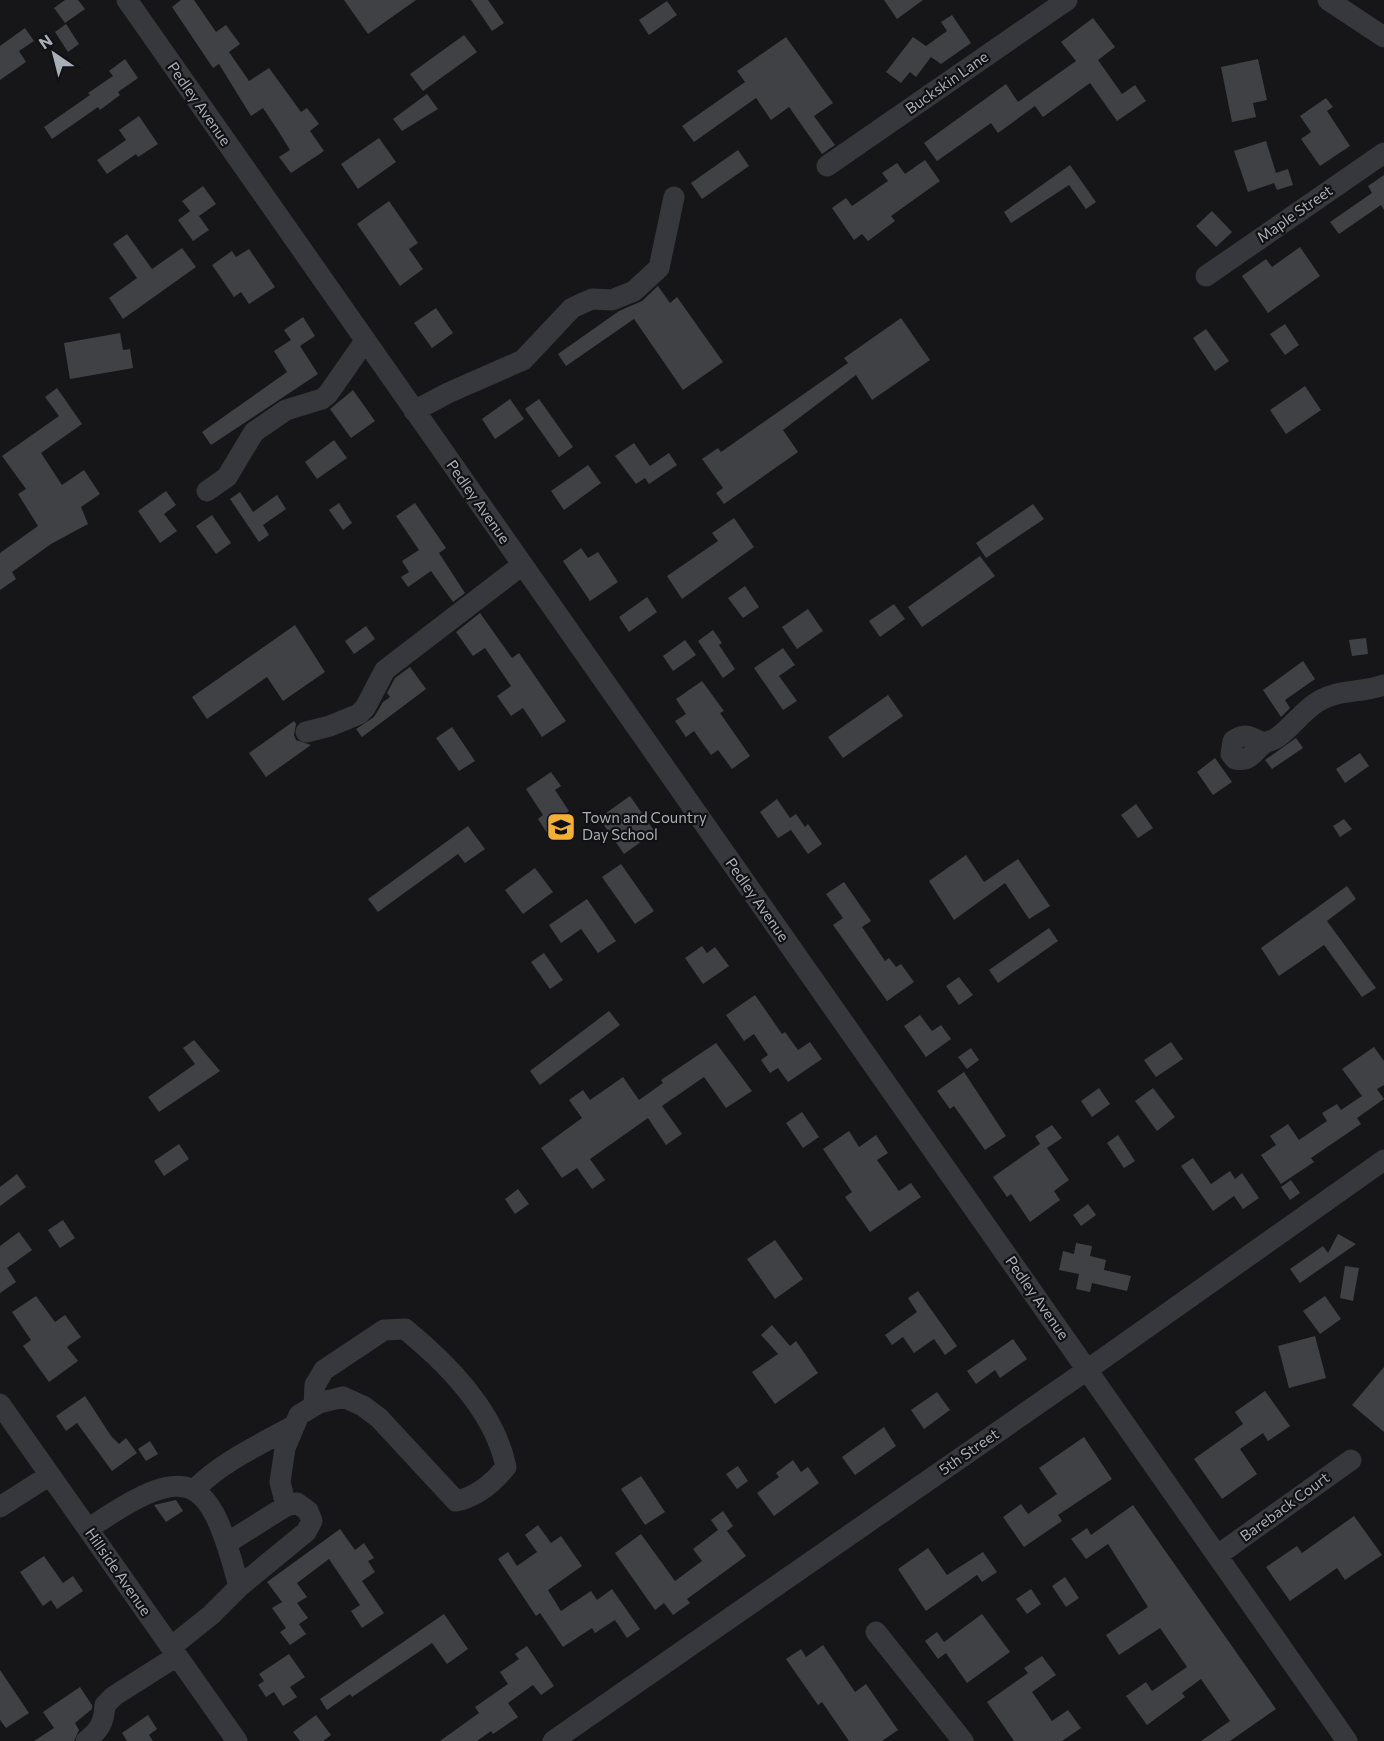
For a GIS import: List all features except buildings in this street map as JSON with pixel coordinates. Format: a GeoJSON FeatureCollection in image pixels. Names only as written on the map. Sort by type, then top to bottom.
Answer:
{"type":"FeatureCollection","features":[{"type":"Feature","properties":{"kind":"street","name":"Pedley Avenue"},"geometry":{"type":"LineString","coordinates":[[126,0],[1347,1741]]}},
{"type":"Feature","properties":{"kind":"street","name":"Buckskin Lane"},"geometry":{"type":"LineString","coordinates":[[827,166],[1067,0]]}},
{"type":"Feature","properties":{"kind":"street"},"geometry":{"type":"LineString","coordinates":[[1328,0],[1384,37]]}},
{"type":"Feature","properties":{"kind":"street","name":"Maple Street"},"geometry":{"type":"LineString","coordinates":[[1206,276],[1384,153]]}},
{"type":"Feature","properties":{"kind":"street"},"geometry":{"type":"LineString","coordinates":[[414,411],[448,393],[523,360],[572,308],[592,299],[612,300],[634,291],[659,267],[674,197]]}},
{"type":"Feature","properties":{"kind":"street"},"geometry":{"type":"LineString","coordinates":[[207,491],[227,477],[254,432],[286,410],[322,399],[328,394],[366,341]]}},
{"type":"Feature","properties":{"kind":"street"},"geometry":{"type":"LineString","coordinates":[[306,732],[330,726],[359,714],[385,669],[522,565]]}},
{"type":"Feature","properties":{"kind":"street"},"geometry":{"type":"LineString","coordinates":[[1263,744],[1277,738],[1314,704],[1326,697],[1338,692],[1384,685]]}},
{"type":"Feature","properties":{"kind":"street","name":"5th Street"},"geometry":{"type":"LineString","coordinates":[[553,1741],[1088,1370],[1384,1160]]}},
{"type":"Feature","properties":{"kind":"street"},"geometry":{"type":"LineString","coordinates":[[286,1506],[280,1482],[285,1448],[299,1415],[314,1406],[343,1397],[363,1406],[379,1418],[456,1501],[467,1499],[494,1482],[506,1467],[502,1448],[482,1412],[432,1350],[405,1329],[384,1330],[324,1370],[315,1385],[314,1406]]}},
{"type":"Feature","properties":{"kind":"street","name":"Hillside Avenue"},"geometry":{"type":"LineString","coordinates":[[0,1404],[237,1741]]}},
{"type":"Feature","properties":{"kind":"street"},"geometry":{"type":"LineString","coordinates":[[195,1489],[205,1479],[244,1453],[295,1425]]}},
{"type":"Feature","properties":{"kind":"street","name":"Bareback Court"},"geometry":{"type":"LineString","coordinates":[[1218,1555],[1352,1460]]}},
{"type":"Feature","properties":{"kind":"street"},"geometry":{"type":"LineString","coordinates":[[0,1507],[50,1475]]}},
{"type":"Feature","properties":{"kind":"street"},"geometry":{"type":"LineString","coordinates":[[88,1529],[152,1491],[166,1486],[195,1489],[214,1510],[227,1543],[239,1587]]}},
{"type":"Feature","properties":{"kind":"street"},"geometry":{"type":"LineString","coordinates":[[86,1741],[100,1730],[105,1717],[105,1705],[114,1696],[174,1651],[239,1587],[306,1532],[312,1521],[308,1511],[297,1503],[286,1506],[227,1543]]}},
{"type":"Feature","properties":{"kind":"street"},"geometry":{"type":"LineString","coordinates":[[876,1632],[963,1741]]}},
{"type":"Feature","properties":{"kind":"place","name":"Town and Country Day School"},"geometry":{"type":"Point","coordinates":[561,827]}}]}
